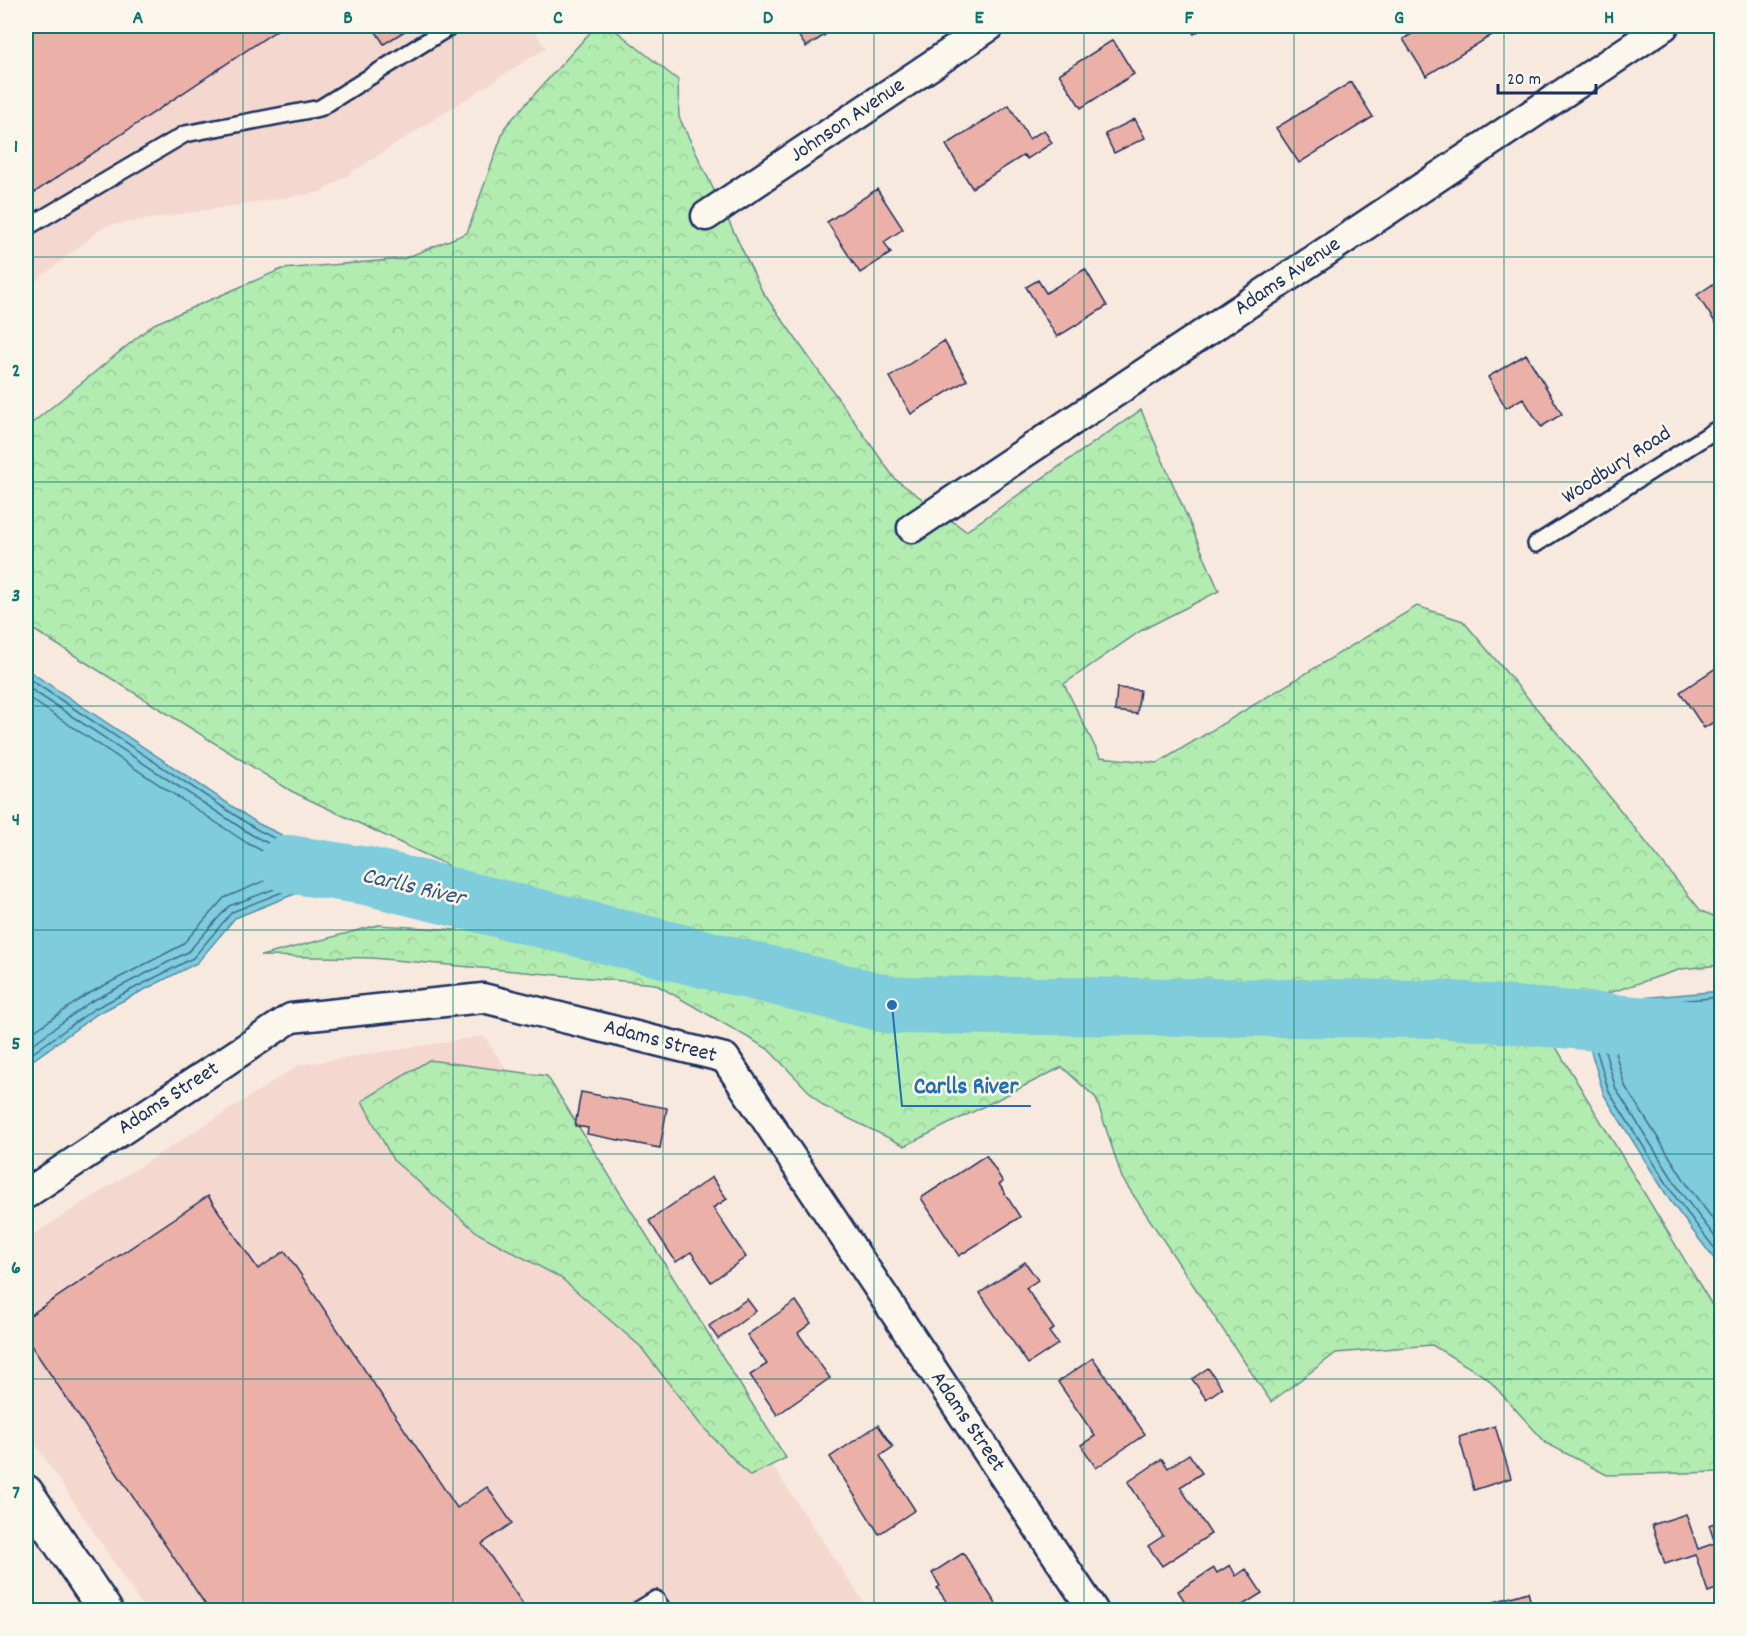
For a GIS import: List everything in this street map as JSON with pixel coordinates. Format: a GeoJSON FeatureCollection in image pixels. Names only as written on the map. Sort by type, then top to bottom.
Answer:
{"type":"FeatureCollection","features":[{"type":"Feature","properties":{"kind":"street","name":"Johnson Avenue"},"geometry":{"type":"LineString","coordinates":[[706,216],[990,26]]}},
{"type":"Feature","properties":{"kind":"street","name":"Adams Avenue"},"geometry":{"type":"LineString","coordinates":[[912,528],[1664,26]]}},
{"type":"Feature","properties":{"kind":"street","name":"Adams Street"},"geometry":{"type":"LineString","coordinates":[[26,1194],[291,1018],[483,998],[725,1058],[1093,1611]]}},
{"type":"Feature","properties":{"kind":"street"},"geometry":{"type":"LineString","coordinates":[[26,1492],[105,1611]]}},
{"type":"Feature","properties":{"kind":"lane"},"geometry":{"type":"LineString","coordinates":[[26,228],[184,134],[320,108],[451,26]]}},
{"type":"Feature","properties":{"kind":"lane","name":"Woodbury Road"},"geometry":{"type":"LineString","coordinates":[[1536,544],[1722,426]]}},
{"type":"Feature","properties":{"kind":"lane"},"geometry":{"type":"LineString","coordinates":[[638,1611],[656,1599],[663,1611]]}},
{"type":"Feature","properties":{"kind":"shaded area"},"geometry":{"type":"Polygon","coordinates":[[[26,26],[532,26],[546,48],[321,192],[105,226],[26,289],[26,26]]]}},
{"type":"Feature","properties":{"kind":"shaded area"},"geometry":{"type":"Polygon","coordinates":[[[484,1036],[869,1610],[145,1610],[26,1430],[26,1239],[299,1065],[484,1036]]]}},
{"type":"Feature","properties":{"kind":"green space"},"geometry":{"type":"Polygon","coordinates":[[[596,26],[610,26],[678,80],[679,117],[762,291],[895,479],[966,531],[1141,410],[1219,591],[1142,630],[1064,684],[1100,757],[1158,763],[1417,606],[1463,621],[1585,766],[1701,911],[1721,919],[1721,965],[1681,969],[1573,1005],[1541,1001],[1551,1039],[1721,1320],[1721,1472],[1607,1475],[1546,1443],[1487,1378],[1432,1345],[1336,1353],[1271,1402],[1122,1178],[1096,1098],[1062,1067],[905,1146],[823,1106],[768,1049],[655,984],[372,958],[261,956],[378,925],[457,930],[447,865],[291,791],[26,625],[26,428],[154,324],[282,269],[403,259],[467,233],[505,127],[596,26]]]}},
{"type":"Feature","properties":{"kind":"green space"},"geometry":{"type":"Polygon","coordinates":[[[429,1060],[547,1076],[786,1458],[750,1476],[700,1424],[640,1346],[561,1278],[479,1234],[393,1160],[362,1101],[429,1060]]]}},
{"type":"Feature","properties":{"kind":"water"},"geometry":{"type":"Polygon","coordinates":[[[26,669],[259,824],[367,876],[292,895],[235,918],[197,963],[97,1014],[26,1065],[26,669]]]}},
{"type":"Feature","properties":{"kind":"water"},"geometry":{"type":"Polygon","coordinates":[[[1722,991],[1721,1268],[1671,1202],[1604,1095],[1582,1021],[1617,1000],[1722,991]]]}},
{"type":"Feature","properties":{"kind":"building"},"geometry":{"type":"Polygon","coordinates":[[[26,26],[283,26],[26,198],[26,26]]]}},
{"type":"Feature","properties":{"kind":"building"},"geometry":{"type":"Polygon","coordinates":[[[372,26],[410,26],[411,27],[384,44],[372,26]]]}},
{"type":"Feature","properties":{"kind":"building"},"geometry":{"type":"Polygon","coordinates":[[[792,26],[839,26],[806,47],[792,26]]]}},
{"type":"Feature","properties":{"kind":"building"},"geometry":{"type":"Polygon","coordinates":[[[1189,26],[1207,26],[1194,34],[1189,26]]]}},
{"type":"Feature","properties":{"kind":"building"},"geometry":{"type":"Polygon","coordinates":[[[1425,26],[1486,26],[1492,35],[1426,76],[1403,39],[1425,26]]]}},
{"type":"Feature","properties":{"kind":"building"},"geometry":{"type":"Polygon","coordinates":[[[1113,40],[1134,74],[1081,108],[1059,74],[1113,40]]]}},
{"type":"Feature","properties":{"kind":"building"},"geometry":{"type":"Polygon","coordinates":[[[1351,82],[1373,117],[1299,163],[1276,128],[1351,82]]]}},
{"type":"Feature","properties":{"kind":"building"},"geometry":{"type":"Polygon","coordinates":[[[1009,105],[1029,139],[1044,130],[1052,143],[1027,159],[1024,155],[972,188],[946,145],[1009,105]]]}},
{"type":"Feature","properties":{"kind":"building"},"geometry":{"type":"Polygon","coordinates":[[[1135,119],[1145,138],[1114,153],[1105,134],[1135,119]]]}},
{"type":"Feature","properties":{"kind":"building"},"geometry":{"type":"Polygon","coordinates":[[[877,189],[903,229],[884,242],[891,253],[860,273],[827,222],[877,189]]]}},
{"type":"Feature","properties":{"kind":"building"},"geometry":{"type":"Polygon","coordinates":[[[1085,269],[1107,306],[1057,337],[1026,287],[1038,280],[1046,293],[1085,269]]]}},
{"type":"Feature","properties":{"kind":"building"},"geometry":{"type":"Polygon","coordinates":[[[1722,278],[1722,330],[1721,331],[1697,295],[1722,278]]]}},
{"type":"Feature","properties":{"kind":"building"},"geometry":{"type":"Polygon","coordinates":[[[944,341],[967,380],[911,414],[890,377],[944,341]]]}},
{"type":"Feature","properties":{"kind":"building"},"geometry":{"type":"Polygon","coordinates":[[[1526,354],[1562,414],[1541,427],[1523,398],[1506,408],[1488,377],[1526,354]]]}},
{"type":"Feature","properties":{"kind":"building"},"geometry":{"type":"Polygon","coordinates":[[[1722,664],[1722,720],[1720,718],[1704,728],[1680,692],[1722,664]]]}},
{"type":"Feature","properties":{"kind":"building"},"geometry":{"type":"Polygon","coordinates":[[[1117,688],[1140,690],[1137,714],[1115,711],[1117,688]]]}},
{"type":"Feature","properties":{"kind":"building"},"geometry":{"type":"Polygon","coordinates":[[[581,1092],[667,1108],[660,1148],[587,1134],[588,1128],[575,1126],[581,1092]]]}},
{"type":"Feature","properties":{"kind":"building"},"geometry":{"type":"Polygon","coordinates":[[[986,1155],[1003,1182],[999,1184],[1020,1217],[959,1256],[921,1198],[986,1155]]]}},
{"type":"Feature","properties":{"kind":"building"},"geometry":{"type":"Polygon","coordinates":[[[712,1177],[727,1199],[713,1208],[746,1257],[711,1282],[691,1252],[676,1262],[649,1221],[712,1177]]]}},
{"type":"Feature","properties":{"kind":"building"},"geometry":{"type":"Polygon","coordinates":[[[208,1196],[258,1269],[285,1251],[457,1508],[487,1487],[512,1523],[482,1544],[527,1610],[209,1610],[26,1338],[26,1318],[208,1196]]]}},
{"type":"Feature","properties":{"kind":"building"},"geometry":{"type":"Polygon","coordinates":[[[1025,1262],[1038,1280],[1026,1288],[1054,1329],[1049,1332],[1058,1344],[1028,1364],[980,1293],[1025,1262]]]}},
{"type":"Feature","properties":{"kind":"building"},"geometry":{"type":"Polygon","coordinates":[[[747,1299],[756,1311],[718,1339],[709,1326],[747,1299]]]}},
{"type":"Feature","properties":{"kind":"building"},"geometry":{"type":"Polygon","coordinates":[[[796,1301],[811,1323],[798,1333],[830,1378],[777,1415],[750,1375],[767,1364],[747,1335],[796,1301]]]}},
{"type":"Feature","properties":{"kind":"building"},"geometry":{"type":"Polygon","coordinates":[[[1093,1358],[1145,1434],[1096,1468],[1081,1445],[1095,1436],[1058,1382],[1093,1358]]]}},
{"type":"Feature","properties":{"kind":"building"},"geometry":{"type":"Polygon","coordinates":[[[1208,1368],[1222,1388],[1206,1399],[1192,1379],[1208,1368]]]}},
{"type":"Feature","properties":{"kind":"building"},"geometry":{"type":"Polygon","coordinates":[[[878,1425],[893,1447],[880,1456],[915,1510],[879,1534],[830,1457],[878,1425]]]}},
{"type":"Feature","properties":{"kind":"building"},"geometry":{"type":"Polygon","coordinates":[[[1495,1426],[1511,1478],[1474,1490],[1459,1437],[1495,1426]]]}},
{"type":"Feature","properties":{"kind":"building"},"geometry":{"type":"Polygon","coordinates":[[[1189,1454],[1202,1473],[1180,1487],[1211,1534],[1162,1566],[1148,1546],[1163,1536],[1128,1482],[1162,1459],[1168,1468],[1189,1454]]]}},
{"type":"Feature","properties":{"kind":"building"},"geometry":{"type":"Polygon","coordinates":[[[1686,1514],[1698,1549],[1715,1543],[1709,1525],[1722,1520],[1722,1595],[1719,1588],[1708,1592],[1695,1554],[1665,1564],[1652,1525],[1686,1514]]]}},
{"type":"Feature","properties":{"kind":"building"},"geometry":{"type":"Polygon","coordinates":[[[963,1553],[1000,1610],[952,1610],[937,1588],[940,1586],[932,1573],[963,1553]]]}},
{"type":"Feature","properties":{"kind":"building"},"geometry":{"type":"Polygon","coordinates":[[[1230,1565],[1236,1576],[1246,1569],[1262,1593],[1241,1606],[1243,1610],[1190,1610],[1178,1591],[1214,1568],[1217,1573],[1230,1565]]]}},
{"type":"Feature","properties":{"kind":"building"},"geometry":{"type":"Polygon","coordinates":[[[1528,1592],[1533,1610],[1478,1610],[1477,1607],[1528,1592]]]}},
{"type":"Feature","properties":{"kind":"waterway","name":"Carlls River"},"geometry":{"type":"LineString","coordinates":[[288,864],[367,876],[892,1005],[1440,1009],[1722,1032]]}},
{"type":"Feature","properties":{"kind":"place","name":"Carlls River"},"geometry":{"type":"Point","coordinates":[892,1005]}}]}
